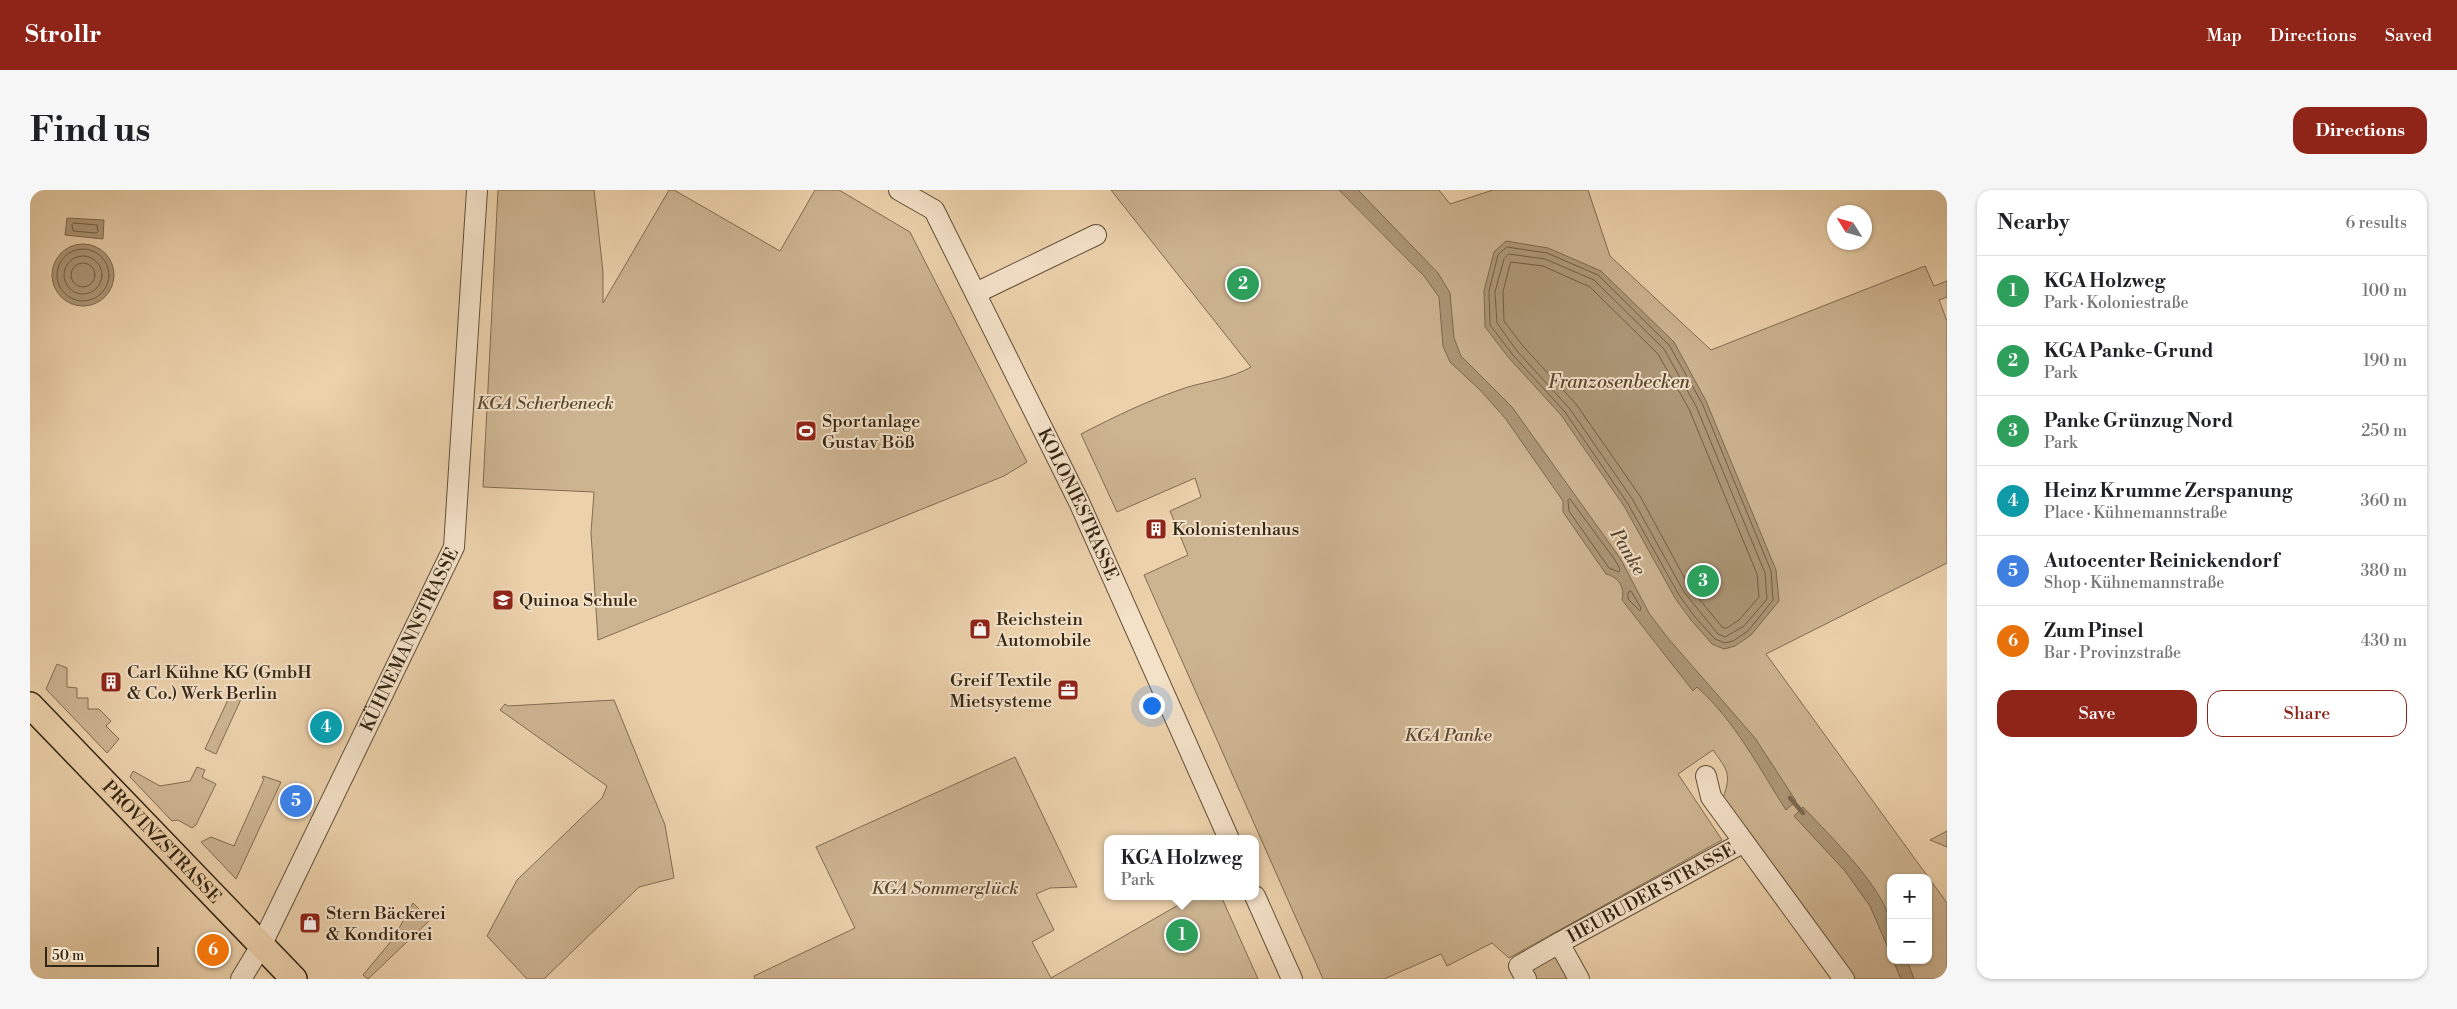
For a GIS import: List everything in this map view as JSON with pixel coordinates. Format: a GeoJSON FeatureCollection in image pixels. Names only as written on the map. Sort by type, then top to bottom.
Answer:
{"type":"FeatureCollection","features":[{"type":"Feature","properties":{"kind":"main road","name":"PROVINZSTRASSE"},"geometry":{"type":"LineString","coordinates":[[32,710],[294,979]]}},
{"type":"Feature","properties":{"kind":"street","name":"KÜHNEMANNSTRASSE"},"geometry":{"type":"LineString","coordinates":[[240,979],[261,946],[454,547],[477,190]]}},
{"type":"Feature","properties":{"kind":"street","name":"KOLONIESTRASSE"},"geometry":{"type":"LineString","coordinates":[[899,190],[934,210],[1079,502],[1227,835]]}},
{"type":"Feature","properties":{"kind":"street"},"geometry":{"type":"LineString","coordinates":[[976,293],[1096,235]]}},
{"type":"Feature","properties":{"kind":"street"},"geometry":{"type":"LineString","coordinates":[[1706,776],[1711,797],[1844,979]]}},
{"type":"Feature","properties":{"kind":"street","name":"HEUBUDER STRASSE"},"geometry":{"type":"LineString","coordinates":[[1526,979],[1519,966],[1744,842]]}},
{"type":"Feature","properties":{"kind":"street"},"geometry":{"type":"LineString","coordinates":[[1257,900],[1292,979]]}},
{"type":"Feature","properties":{"kind":"street"},"geometry":{"type":"LineString","coordinates":[[1559,943],[1579,979]]}},
{"type":"Feature","properties":{"kind":"green space","name":"Sportanlage Gustav Böß"},"geometry":{"type":"Polygon","coordinates":[[[498,190],[594,190],[603,272],[603,303],[669,190],[674,190],[780,251],[815,190],[839,190],[910,232],[1027,462],[1004,476],[598,640],[591,533],[594,492],[483,487],[498,190]]]}},
{"type":"Feature","properties":{"kind":"green space","name":"KGA Panke"},"geometry":{"type":"Polygon","coordinates":[[[1111,190],[1439,190],[1450,204],[1493,190],[1588,190],[1610,256],[1711,350],[1925,266],[1934,286],[1947,281],[1947,297],[1939,300],[1947,321],[1947,563],[1766,654],[1926,874],[1887,874],[1887,964],[1932,964],[1932,882],[1947,903],[1947,979],[1851,979],[1723,798],[1726,790],[1727,772],[1713,750],[1678,774],[1722,840],[1509,958],[1492,943],[1447,966],[1441,954],[1384,979],[1323,979],[1144,575],[1188,555],[1170,511],[1201,497],[1195,478],[1117,512],[1081,434],[1120,414],[1161,397],[1244,371],[1251,367],[1111,190]]]}},
{"type":"Feature","properties":{"kind":"green space"},"geometry":{"type":"Polygon","coordinates":[[[57,664],[67,668],[67,687],[77,688],[77,698],[88,698],[88,709],[99,709],[111,721],[106,726],[119,739],[107,753],[46,689],[57,664]]]}},
{"type":"Feature","properties":{"kind":"green space"},"geometry":{"type":"Polygon","coordinates":[[[232,691],[242,697],[216,754],[205,749],[232,691]]]}},
{"type":"Feature","properties":{"kind":"green space"},"geometry":{"type":"Polygon","coordinates":[[[614,700],[665,825],[674,878],[639,887],[544,979],[527,979],[487,936],[517,880],[602,798],[607,786],[500,710],[505,704],[508,706],[614,700]]]}},
{"type":"Feature","properties":{"kind":"green space","name":"KGA Sommerglück"},"geometry":{"type":"Polygon","coordinates":[[[1015,757],[1077,887],[1050,888],[1036,894],[1054,930],[1032,942],[1051,978],[1187,900],[1223,900],[1258,979],[755,979],[754,976],[855,928],[816,847],[1015,757]]]}},
{"type":"Feature","properties":{"kind":"green space"},"geometry":{"type":"Polygon","coordinates":[[[197,767],[205,770],[202,777],[216,784],[196,825],[192,828],[178,820],[172,821],[130,777],[133,771],[160,786],[190,781],[197,767]]]}},
{"type":"Feature","properties":{"kind":"green space"},"geometry":{"type":"Polygon","coordinates":[[[263,776],[281,782],[236,879],[201,842],[211,837],[234,846],[264,779],[262,778],[263,776]]]}},
{"type":"Feature","properties":{"kind":"green space"},"geometry":{"type":"Polygon","coordinates":[[[1947,831],[1947,847],[1930,840],[1947,831]]]}},
{"type":"Feature","properties":{"kind":"green space"},"geometry":{"type":"Polygon","coordinates":[[[413,903],[430,920],[368,979],[363,975],[393,939],[413,903]]]}},
{"type":"Feature","properties":{"kind":"green space"},"geometry":{"type":"Polygon","coordinates":[[[1556,953],[1570,979],[1535,979],[1529,968],[1556,953]]]}},
{"type":"Feature","properties":{"kind":"water"},"geometry":{"type":"Polygon","coordinates":[[[1339,190],[1358,190],[1438,273],[1450,293],[1454,338],[1461,356],[1512,407],[1620,558],[1649,613],[1667,637],[1755,738],[1796,801],[1786,810],[1735,730],[1711,700],[1697,687],[1693,691],[1622,600],[1623,591],[1618,580],[1606,574],[1563,512],[1563,501],[1505,418],[1480,390],[1450,362],[1443,346],[1439,297],[1424,276],[1339,190]]]}},
{"type":"Feature","properties":{"kind":"water"},"geometry":{"type":"Polygon","coordinates":[[[67,218],[104,220],[103,239],[65,235],[67,218]]]}},
{"type":"Feature","properties":{"kind":"water","name":"Franzosenbecken"},"geometry":{"type":"Polygon","coordinates":[[[1506,241],[1548,248],[1601,271],[1674,342],[1706,401],[1776,570],[1779,601],[1751,635],[1735,646],[1724,649],[1712,644],[1691,620],[1675,598],[1624,506],[1561,415],[1509,358],[1485,327],[1484,291],[1494,252],[1506,241]]]}},
{"type":"Feature","properties":{"kind":"water"},"geometry":{"type":"Polygon","coordinates":[[[83,244],[100,249],[105,253],[109,258],[114,275],[109,292],[105,297],[100,301],[83,306],[66,301],[61,297],[57,292],[52,275],[57,258],[61,253],[66,249],[83,244]]]}},
{"type":"Feature","properties":{"kind":"water"},"geometry":{"type":"Polygon","coordinates":[[[1803,807],[1867,878],[1887,912],[1887,946],[1870,906],[1845,871],[1794,816],[1803,807]]]}},
{"type":"Feature","properties":{"kind":"water"},"geometry":{"type":"Polygon","coordinates":[[[1895,964],[1908,964],[1914,979],[1901,979],[1895,964]]]}},
{"type":"Feature","properties":{"kind":"waterway","name":"Panke"},"geometry":{"type":"LineString","coordinates":[[1790,798],[1803,813]]}},
{"type":"Feature","properties":{"kind":"place","name":"KGA Panke-Grund"},"geometry":{"type":"Point","coordinates":[1243,284]}},
{"type":"Feature","properties":{"kind":"place","name":"Sportanlage Gustav Böß"},"geometry":{"type":"Point","coordinates":[806,431]}},
{"type":"Feature","properties":{"kind":"place","name":"Kolonistenhaus"},"geometry":{"type":"Point","coordinates":[1156,529]}},
{"type":"Feature","properties":{"kind":"place","name":"Panke Grünzug Nord"},"geometry":{"type":"Point","coordinates":[1703,581]}},
{"type":"Feature","properties":{"kind":"place","name":"Quinoa Schule"},"geometry":{"type":"Point","coordinates":[503,600]}},
{"type":"Feature","properties":{"kind":"place","name":"Reichstein Automobile"},"geometry":{"type":"Point","coordinates":[980,629]}},
{"type":"Feature","properties":{"kind":"place","name":"Carl Kühne KG (GmbH & Co.) Werk Berlin"},"geometry":{"type":"Point","coordinates":[111,682]}},
{"type":"Feature","properties":{"kind":"place","name":"Greif Textile Mietsysteme"},"geometry":{"type":"Point","coordinates":[1068,690]}},
{"type":"Feature","properties":{"kind":"place","name":"Heinz Krumme Zerspanung"},"geometry":{"type":"Point","coordinates":[326,727]}},
{"type":"Feature","properties":{"kind":"place","name":"Autocenter Reinickendorf"},"geometry":{"type":"Point","coordinates":[296,801]}},
{"type":"Feature","properties":{"kind":"place","name":"Stern Bäckerei & Konditorei"},"geometry":{"type":"Point","coordinates":[310,923]}},
{"type":"Feature","properties":{"kind":"place","name":"KGA Holzweg"},"geometry":{"type":"Point","coordinates":[1182,935]}},
{"type":"Feature","properties":{"kind":"place","name":"Zum Pinsel"},"geometry":{"type":"Point","coordinates":[213,950]}},
{"type":"Feature","properties":{"kind":"park label","name":"KGA Scherbeneck"},"geometry":{"type":"Point","coordinates":[545,403]}}]}
